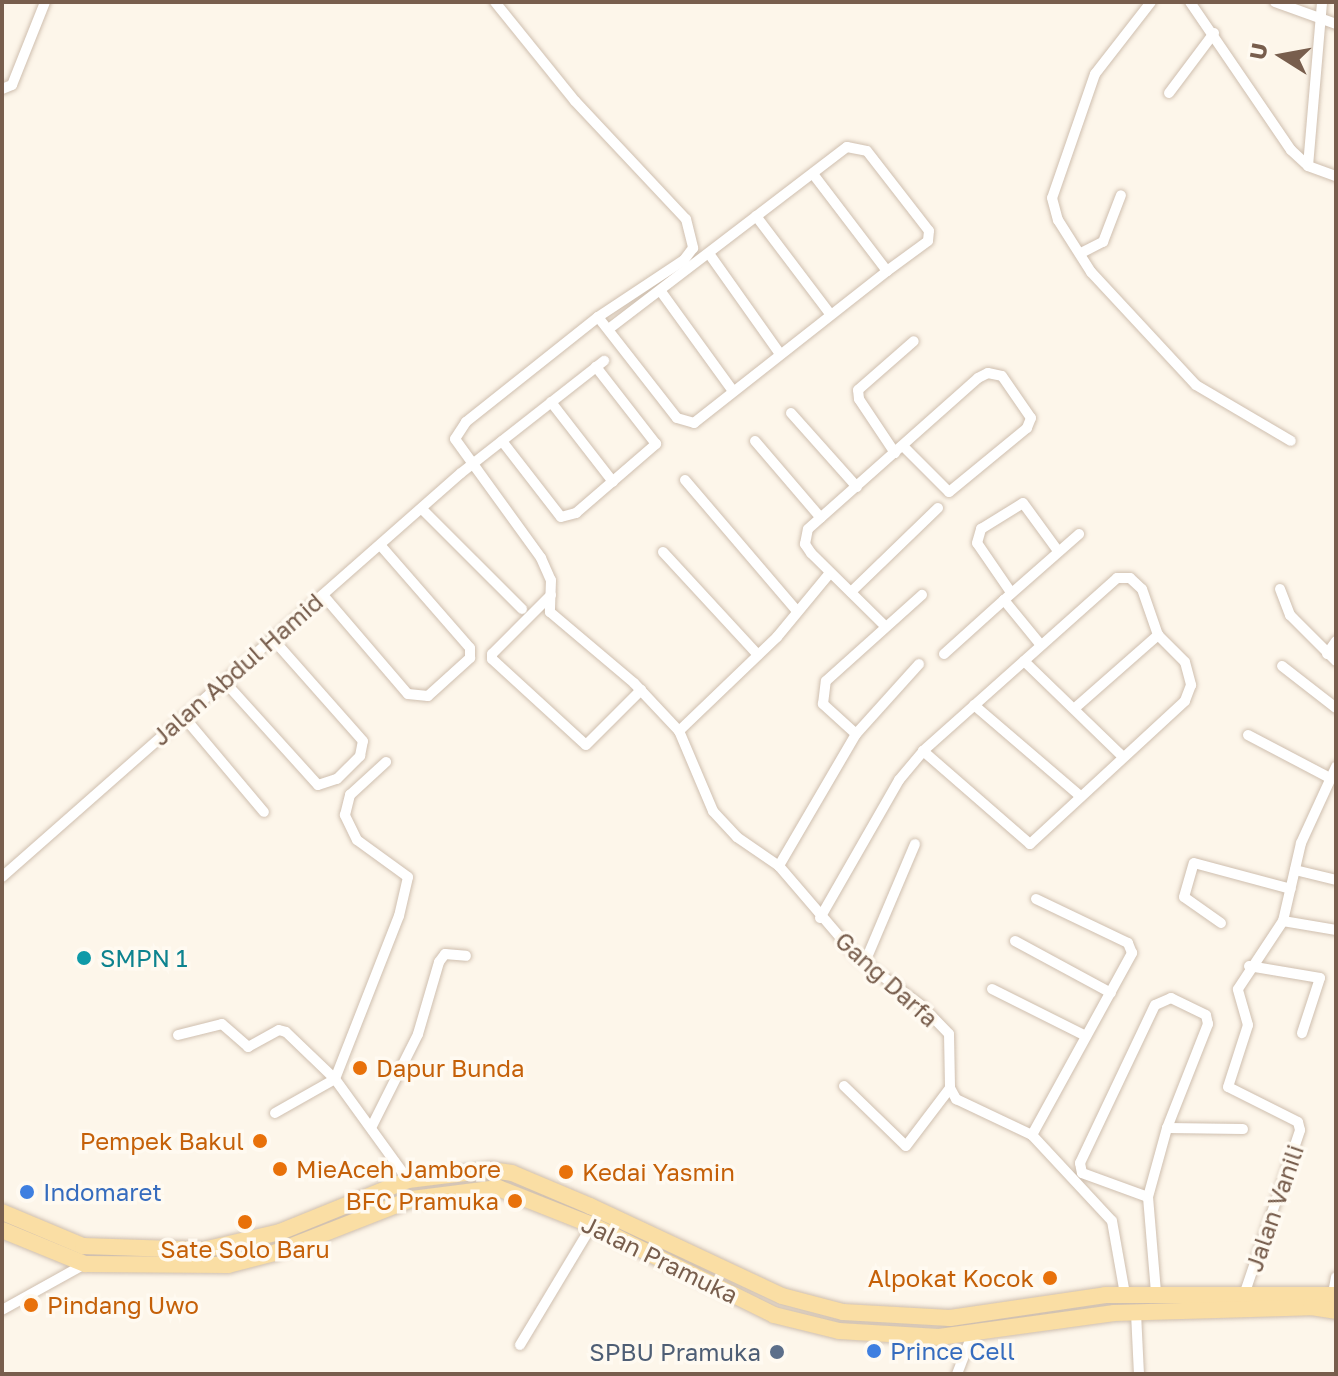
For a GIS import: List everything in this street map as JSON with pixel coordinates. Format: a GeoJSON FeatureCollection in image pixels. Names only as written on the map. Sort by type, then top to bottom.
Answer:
{"type":"FeatureCollection","features":[{"type":"Feature","properties":{"kind":"main road","name":"Jalan Pramuka"},"geometry":{"type":"LineString","coordinates":[[2,1212],[83,1246],[203,1250],[280,1232],[408,1180],[471,1170],[512,1173],[782,1296],[843,1312],[950,1318],[1125,1294],[1156,1293],[1245,1292],[1335,1300]]}},
{"type":"Feature","properties":{"kind":"main road","name":"Jalan Pramuka"},"geometry":{"type":"LineString","coordinates":[[2,1230],[85,1264],[228,1265],[274,1253],[412,1199],[473,1189],[510,1191],[592,1225],[774,1315],[839,1331],[972,1335],[1136,1313],[1335,1300]]}},
{"type":"Feature","properties":{"kind":"main road"},"geometry":{"type":"LineString","coordinates":[[774,1315],[782,1296]]}},
{"type":"Feature","properties":{"kind":"main road"},"geometry":{"type":"LineString","coordinates":[[839,1331],[843,1312]]}},
{"type":"Feature","properties":{"kind":"street"},"geometry":{"type":"LineString","coordinates":[[2,89],[12,85],[45,2]]}},
{"type":"Feature","properties":{"kind":"street"},"geometry":{"type":"LineString","coordinates":[[512,2],[499,6],[575,101],[686,219],[693,235],[693,248],[684,260],[598,317],[610,328],[683,423],[694,423],[830,314],[928,241],[925,225],[860,147],[847,147],[662,293],[610,328]]}},
{"type":"Feature","properties":{"kind":"street"},"geometry":{"type":"LineString","coordinates":[[1151,2],[1095,74],[1052,198],[1058,220],[1091,272],[1196,385],[1291,441]]}},
{"type":"Feature","properties":{"kind":"street"},"geometry":{"type":"LineString","coordinates":[[1190,2],[1214,33],[1274,127],[1308,166],[1336,176]]}},
{"type":"Feature","properties":{"kind":"street"},"geometry":{"type":"LineString","coordinates":[[1275,2],[1289,11],[1322,15],[1336,24]]}},
{"type":"Feature","properties":{"kind":"street"},"geometry":{"type":"LineString","coordinates":[[1308,166],[1322,2]]}},
{"type":"Feature","properties":{"kind":"street"},"geometry":{"type":"LineString","coordinates":[[1169,93],[1214,33]]}},
{"type":"Feature","properties":{"kind":"street"},"geometry":{"type":"LineString","coordinates":[[813,174],[887,271]]}},
{"type":"Feature","properties":{"kind":"street"},"geometry":{"type":"LineString","coordinates":[[1081,253],[1103,242],[1121,195]]}},
{"type":"Feature","properties":{"kind":"street"},"geometry":{"type":"LineString","coordinates":[[756,216],[830,314]]}},
{"type":"Feature","properties":{"kind":"street"},"geometry":{"type":"LineString","coordinates":[[710,255],[780,354]]}},
{"type":"Feature","properties":{"kind":"street"},"geometry":{"type":"LineString","coordinates":[[662,293],[733,391]]}},
{"type":"Feature","properties":{"kind":"street","name":"Gang Darfa"},"geometry":{"type":"LineString","coordinates":[[598,317],[456,431],[457,445],[474,462],[541,558],[551,580],[548,604],[555,618],[641,690],[679,731],[713,811],[737,837],[779,866],[820,918],[865,962],[949,1034],[950,1088]]}},
{"type":"Feature","properties":{"kind":"street"},"geometry":{"type":"LineString","coordinates":[[885,626],[805,544],[808,529],[899,449],[988,373],[1002,376],[1031,418],[1027,428],[949,492],[899,449],[859,399],[858,390],[914,341]]}},
{"type":"Feature","properties":{"kind":"street","name":"Jalan Abdul Hamid"},"geometry":{"type":"LineString","coordinates":[[2,877],[272,638],[382,547],[474,462],[600,364],[656,444],[613,482]]}},
{"type":"Feature","properties":{"kind":"street"},"geometry":{"type":"LineString","coordinates":[[502,441],[563,518],[613,482],[551,402]]}},
{"type":"Feature","properties":{"kind":"street"},"geometry":{"type":"LineString","coordinates":[[791,413],[857,487]]}},
{"type":"Feature","properties":{"kind":"street"},"geometry":{"type":"LineString","coordinates":[[755,441],[821,518]]}},
{"type":"Feature","properties":{"kind":"street"},"geometry":{"type":"LineString","coordinates":[[685,480],[797,611]]}},
{"type":"Feature","properties":{"kind":"street"},"geometry":{"type":"LineString","coordinates":[[1040,644],[977,543],[981,529],[1023,503],[1058,551]]}},
{"type":"Feature","properties":{"kind":"street"},"geometry":{"type":"LineString","coordinates":[[851,592],[938,508]]}},
{"type":"Feature","properties":{"kind":"street"},"geometry":{"type":"LineString","coordinates":[[423,510],[522,609]]}},
{"type":"Feature","properties":{"kind":"street"},"geometry":{"type":"LineString","coordinates":[[944,654],[1079,534]]}},
{"type":"Feature","properties":{"kind":"street"},"geometry":{"type":"LineString","coordinates":[[323,595],[408,694],[428,696],[470,658],[470,648],[382,547]]}},
{"type":"Feature","properties":{"kind":"street"},"geometry":{"type":"LineString","coordinates":[[663,552],[758,655]]}},
{"type":"Feature","properties":{"kind":"street"},"geometry":{"type":"LineString","coordinates":[[679,731],[758,655],[830,573]]}},
{"type":"Feature","properties":{"kind":"street"},"geometry":{"type":"LineString","coordinates":[[820,918],[899,780],[923,751],[1040,644],[1123,577],[1142,589],[1158,635],[1185,662],[1189,695],[1080,796],[1036,842],[1026,844],[923,751]]}},
{"type":"Feature","properties":{"kind":"street"},"geometry":{"type":"LineString","coordinates":[[1280,589],[1290,615],[1332,657]]}},
{"type":"Feature","properties":{"kind":"street"},"geometry":{"type":"LineString","coordinates":[[551,595],[492,654],[492,659],[586,745],[641,690]]}},
{"type":"Feature","properties":{"kind":"street"},"geometry":{"type":"LineString","coordinates":[[856,734],[826,709],[822,690],[885,626],[922,595]]}},
{"type":"Feature","properties":{"kind":"street"},"geometry":{"type":"LineString","coordinates":[[1075,708],[1158,635]]}},
{"type":"Feature","properties":{"kind":"street"},"geometry":{"type":"LineString","coordinates":[[224,681],[318,785],[337,779],[360,756],[363,741],[272,638]]}},
{"type":"Feature","properties":{"kind":"street"},"geometry":{"type":"LineString","coordinates":[[1332,657],[1336,641]]}},
{"type":"Feature","properties":{"kind":"street"},"geometry":{"type":"LineString","coordinates":[[1024,661],[1122,756]]}},
{"type":"Feature","properties":{"kind":"street"},"geometry":{"type":"LineString","coordinates":[[779,866],[856,734],[919,664]]}},
{"type":"Feature","properties":{"kind":"street"},"geometry":{"type":"LineString","coordinates":[[1282,666],[1336,708]]}},
{"type":"Feature","properties":{"kind":"street"},"geometry":{"type":"LineString","coordinates":[[974,705],[1080,796]]}},
{"type":"Feature","properties":{"kind":"street"},"geometry":{"type":"LineString","coordinates":[[184,717],[264,812]]}},
{"type":"Feature","properties":{"kind":"street"},"geometry":{"type":"LineString","coordinates":[[1248,735],[1330,778]]}},
{"type":"Feature","properties":{"kind":"street"},"geometry":{"type":"LineString","coordinates":[[275,1113],[335,1079],[407,885],[408,877],[357,840],[345,815],[350,795],[386,762]]}},
{"type":"Feature","properties":{"kind":"street","name":"Jalan Vanili"},"geometry":{"type":"LineString","coordinates":[[1245,1292],[1300,1130],[1298,1122],[1233,1092],[1226,1084],[1248,1025],[1238,989],[1249,966],[1283,921],[1301,843],[1336,767]]}},
{"type":"Feature","properties":{"kind":"street"},"geometry":{"type":"LineString","coordinates":[[865,962],[915,844]]}},
{"type":"Feature","properties":{"kind":"street"},"geometry":{"type":"LineString","coordinates":[[1221,923],[1184,897],[1194,863],[1291,889]]}},
{"type":"Feature","properties":{"kind":"street"},"geometry":{"type":"LineString","coordinates":[[1295,870],[1336,880]]}},
{"type":"Feature","properties":{"kind":"street"},"geometry":{"type":"LineString","coordinates":[[1032,1135],[1131,957],[1131,945],[1036,899]]}},
{"type":"Feature","properties":{"kind":"street"},"geometry":{"type":"LineString","coordinates":[[1283,921],[1336,930]]}},
{"type":"Feature","properties":{"kind":"street"},"geometry":{"type":"LineString","coordinates":[[1015,941],[1111,993]]}},
{"type":"Feature","properties":{"kind":"street"},"geometry":{"type":"LineString","coordinates":[[372,1126],[418,1034],[439,962],[445,954],[466,956]]}},
{"type":"Feature","properties":{"kind":"street"},"geometry":{"type":"LineString","coordinates":[[1249,966],[1320,978],[1302,1033]]}},
{"type":"Feature","properties":{"kind":"street"},"geometry":{"type":"LineString","coordinates":[[992,989],[1086,1036]]}},
{"type":"Feature","properties":{"kind":"street"},"geometry":{"type":"LineString","coordinates":[[1148,1197],[1088,1177],[1080,1163],[1155,1005],[1171,998],[1206,1015],[1208,1024],[1167,1128],[1148,1197],[1156,1293]]}},
{"type":"Feature","properties":{"kind":"street"},"geometry":{"type":"LineString","coordinates":[[178,1035],[222,1024],[248,1047],[279,1030],[286,1032],[335,1079],[372,1126],[408,1180]]}},
{"type":"Feature","properties":{"kind":"street"},"geometry":{"type":"LineString","coordinates":[[844,1086],[906,1146],[950,1088],[956,1099],[1032,1135],[1112,1221],[1125,1294]]}},
{"type":"Feature","properties":{"kind":"street"},"geometry":{"type":"LineString","coordinates":[[1167,1128],[1243,1129]]}},
{"type":"Feature","properties":{"kind":"street"},"geometry":{"type":"LineString","coordinates":[[520,1345],[592,1225]]}},
{"type":"Feature","properties":{"kind":"street"},"geometry":{"type":"LineString","coordinates":[[2,1310],[85,1264]]}},
{"type":"Feature","properties":{"kind":"street"},"geometry":{"type":"LineString","coordinates":[[1335,1300],[1336,1277]]}},
{"type":"Feature","properties":{"kind":"street"},"geometry":{"type":"LineString","coordinates":[[1136,1313],[1139,1374]]}},
{"type":"Feature","properties":{"kind":"street"},"geometry":{"type":"LineString","coordinates":[[957,1374],[972,1335]]}},
{"type":"Feature","properties":{"kind":"place","name":"SMPN 1"},"geometry":{"type":"Point","coordinates":[84,958]}},
{"type":"Feature","properties":{"kind":"place","name":"Dapur Bunda"},"geometry":{"type":"Point","coordinates":[360,1068]}},
{"type":"Feature","properties":{"kind":"place","name":"Pempek Bakul"},"geometry":{"type":"Point","coordinates":[260,1141]}},
{"type":"Feature","properties":{"kind":"place","name":"MieAceh Jambore"},"geometry":{"type":"Point","coordinates":[280,1169]}},
{"type":"Feature","properties":{"kind":"place","name":"Kedai Yasmin"},"geometry":{"type":"Point","coordinates":[566,1172]}},
{"type":"Feature","properties":{"kind":"place","name":"Indomaret"},"geometry":{"type":"Point","coordinates":[27,1192]}},
{"type":"Feature","properties":{"kind":"place","name":"BFC Pramuka"},"geometry":{"type":"Point","coordinates":[515,1201]}},
{"type":"Feature","properties":{"kind":"place","name":"Sate Solo Baru"},"geometry":{"type":"Point","coordinates":[245,1222]}},
{"type":"Feature","properties":{"kind":"place","name":"Alpokat Kocok"},"geometry":{"type":"Point","coordinates":[1050,1278]}},
{"type":"Feature","properties":{"kind":"place","name":"Pindang Uwo"},"geometry":{"type":"Point","coordinates":[31,1305]}},
{"type":"Feature","properties":{"kind":"place","name":"Prince Cell"},"geometry":{"type":"Point","coordinates":[874,1351]}},
{"type":"Feature","properties":{"kind":"place","name":"SPBU Pramuka"},"geometry":{"type":"Point","coordinates":[777,1352]}}]}
